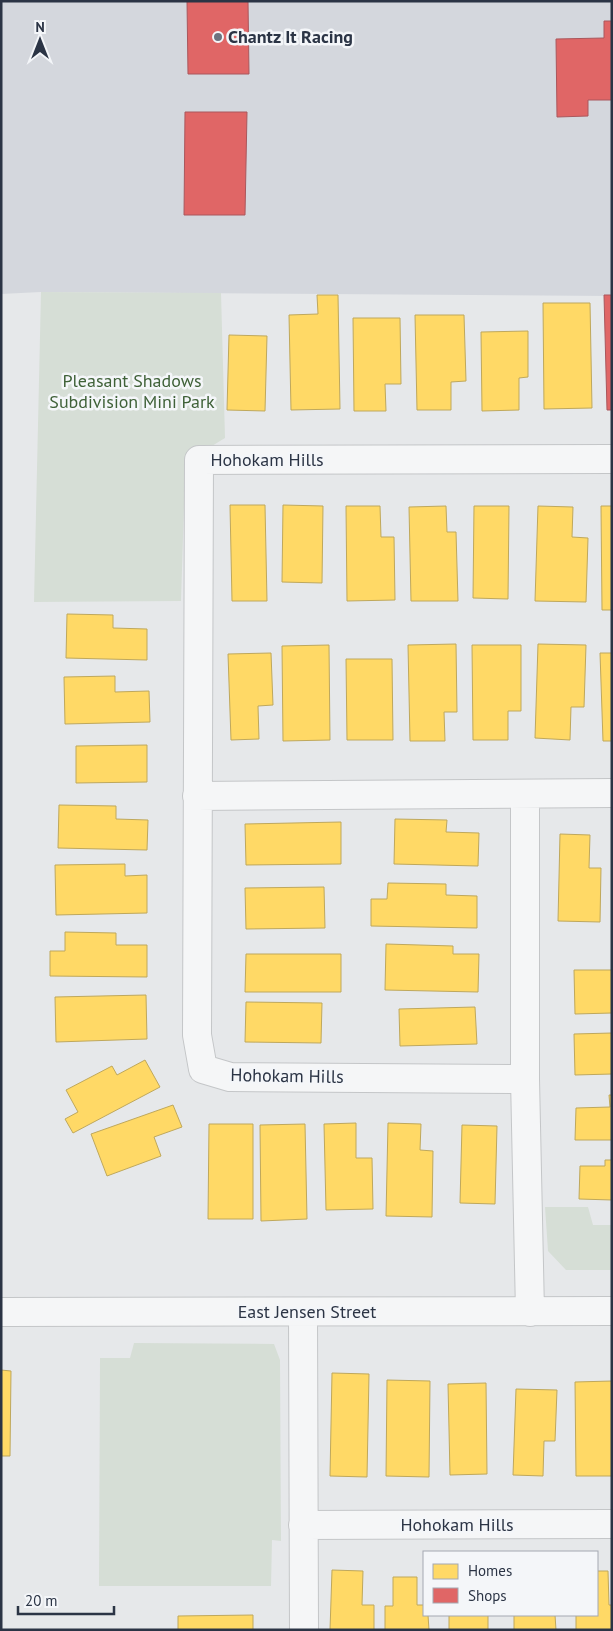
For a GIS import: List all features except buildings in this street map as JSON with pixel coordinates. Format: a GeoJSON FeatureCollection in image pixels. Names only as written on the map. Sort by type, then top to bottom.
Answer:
{"type":"FeatureCollection","features":[{"type":"Feature","properties":{"kind":"street","name":"Hohokam Hills"},"geometry":{"type":"LineString","coordinates":[[525,1079],[230,1077],[203,1070],[197,1035],[199,460],[612,459]]}},
{"type":"Feature","properties":{"kind":"street"},"geometry":{"type":"LineString","coordinates":[[197,796],[612,793]]}},
{"type":"Feature","properties":{"kind":"street"},"geometry":{"type":"LineString","coordinates":[[525,794],[525,1079],[530,1312]]}},
{"type":"Feature","properties":{"kind":"street","name":"East Jensen Street"},"geometry":{"type":"LineString","coordinates":[[1,1312],[612,1311]]}},
{"type":"Feature","properties":{"kind":"street"},"geometry":{"type":"LineString","coordinates":[[303,1312],[304,1630]]}},
{"type":"Feature","properties":{"kind":"street","name":"Hohokam Hills"},"geometry":{"type":"LineString","coordinates":[[303,1525],[612,1524]]}},
{"type":"Feature","properties":{"kind":"shaded area"},"geometry":{"type":"Polygon","coordinates":[[[1,1],[612,1],[612,296],[41,292],[1,294],[1,1]]]}},
{"type":"Feature","properties":{"kind":"green space","name":"Pleasant Shadows Subdivision Mini Park"},"geometry":{"type":"Polygon","coordinates":[[[41,292],[221,293],[225,438],[202,452],[185,474],[181,601],[34,602],[41,292]]]}},
{"type":"Feature","properties":{"kind":"green space"},"geometry":{"type":"Polygon","coordinates":[[[545,1207],[588,1207],[593,1225],[612,1225],[612,1270],[566,1270],[548,1251],[545,1207]]]}},
{"type":"Feature","properties":{"kind":"green space"},"geometry":{"type":"Polygon","coordinates":[[[134,1343],[274,1344],[280,1360],[281,1541],[272,1540],[271,1586],[99,1586],[100,1358],[130,1358],[134,1343]]]}},
{"type":"Feature","properties":{"kind":"place","name":"Chantz It Racing"},"geometry":{"type":"Point","coordinates":[218,37]}}]}
